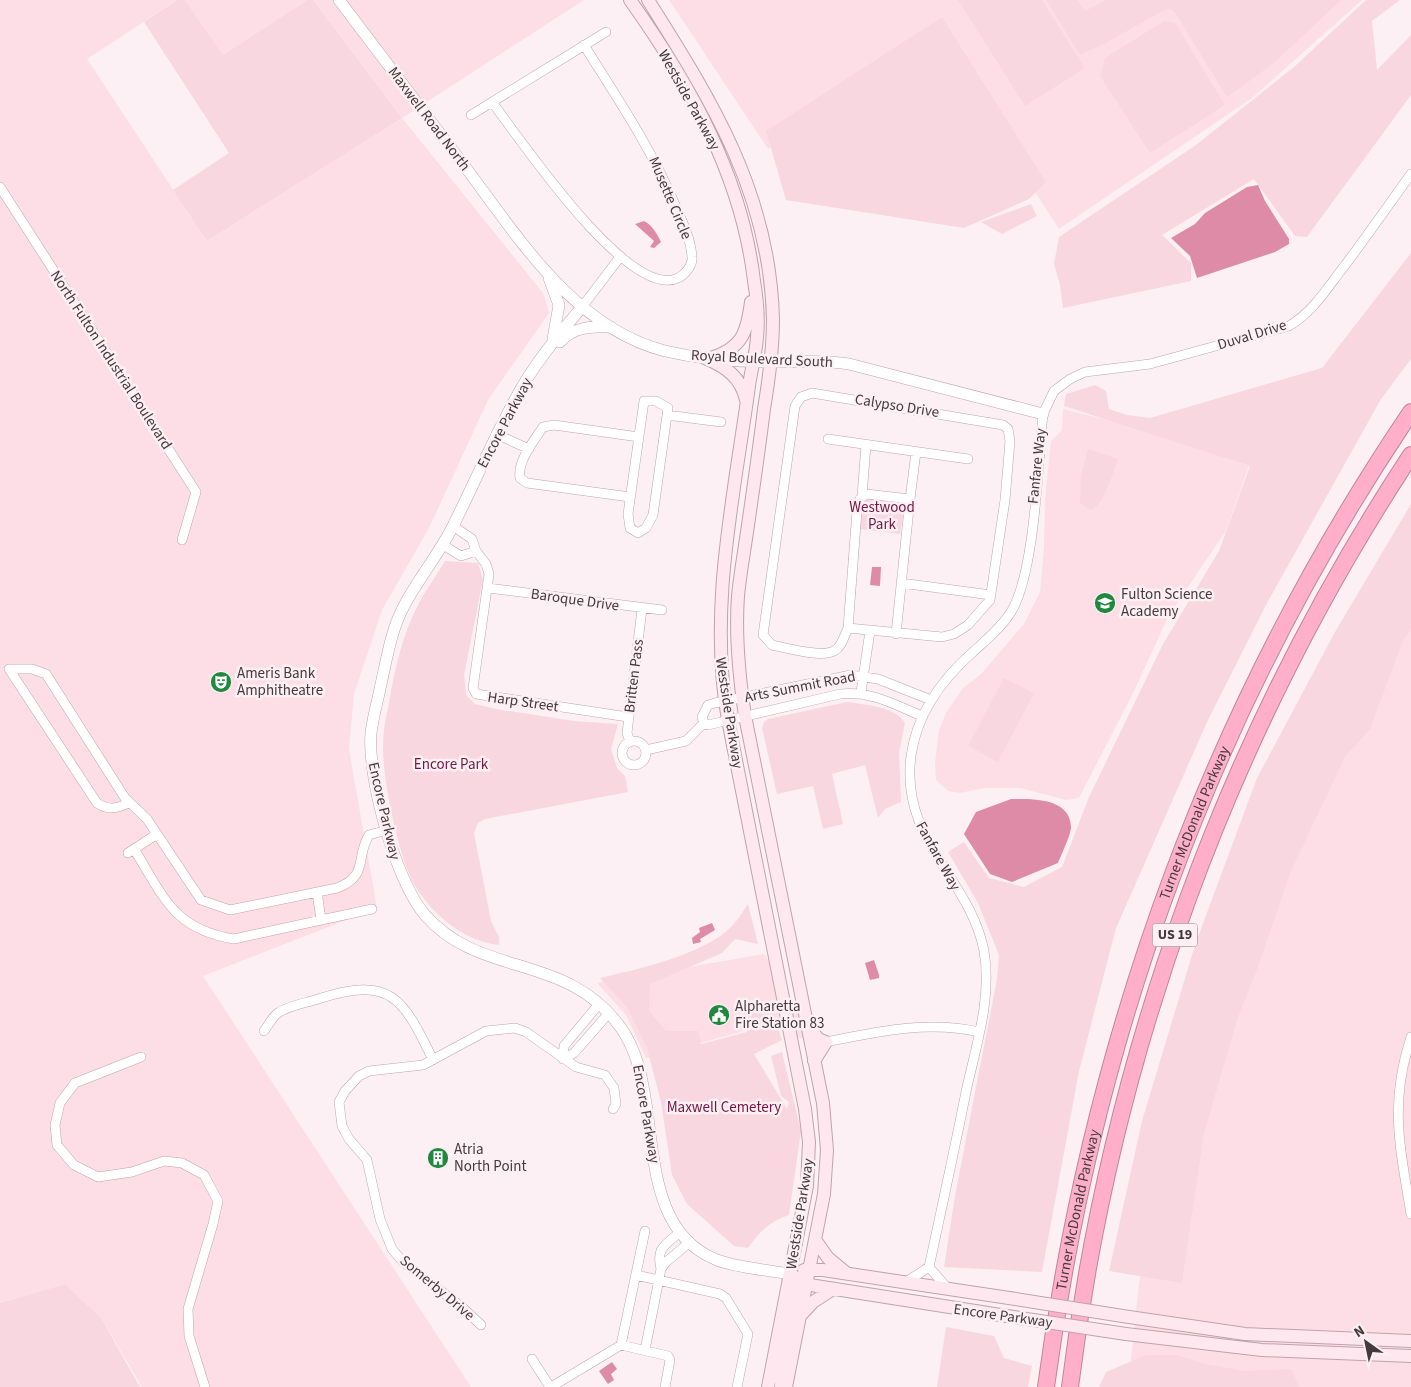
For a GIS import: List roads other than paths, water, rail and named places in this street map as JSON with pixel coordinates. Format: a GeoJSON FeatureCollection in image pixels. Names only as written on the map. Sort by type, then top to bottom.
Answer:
{"type":"FeatureCollection","features":[{"type":"Feature","properties":{"kind":"highway","name":"Turner McDonald Parkway"},"geometry":{"type":"LineString","coordinates":[[1046,1387],[1062,1278],[1090,1141],[1125,1010],[1171,877],[1220,756],[1268,654],[1330,541],[1411,412]]}},
{"type":"Feature","properties":{"kind":"highway","name":"Turner McDonald Parkway"},"geometry":{"type":"LineString","coordinates":[[1070,1387],[1085,1282],[1113,1147],[1148,1017],[1193,885],[1245,756],[1285,673],[1346,562],[1411,455]]}},
{"type":"Feature","properties":{"kind":"main road","name":"Westside Parkway"},"geometry":{"type":"LineString","coordinates":[[630,0],[689,93],[713,137],[738,202],[754,275],[758,319],[720,606],[720,658],[724,702],[808,1127],[807,1186],[768,1387]]}},
{"type":"Feature","properties":{"kind":"main road","name":"Westside Parkway"},"geometry":{"type":"LineString","coordinates":[[648,0],[701,85],[726,131],[752,198],[767,264],[770,291],[772,318],[771,362],[738,595],[737,656],[745,716],[823,1103],[827,1150],[824,1194],[786,1387]]}},
{"type":"Feature","properties":{"kind":"main road"},"geometry":{"type":"LineString","coordinates":[[708,358],[728,352],[746,333],[754,275]]}},
{"type":"Feature","properties":{"kind":"main road"},"geometry":{"type":"LineString","coordinates":[[708,358],[732,372],[742,388],[747,404]]}},
{"type":"Feature","properties":{"kind":"main road"},"geometry":{"type":"LineString","coordinates":[[806,1018],[818,1039],[826,1042],[814,1060]]}},
{"type":"Feature","properties":{"kind":"main road"},"geometry":{"type":"LineString","coordinates":[[816,1240],[828,1258],[847,1274]]}},
{"type":"Feature","properties":{"kind":"main road"},"geometry":{"type":"LineString","coordinates":[[780,1387],[781,1368],[795,1295],[790,1274],[810,1269]]}},
{"type":"Feature","properties":{"kind":"main road","name":"Encore Parkway"},"geometry":{"type":"LineString","coordinates":[[810,1269],[1245,1334],[1411,1341]]}},
{"type":"Feature","properties":{"kind":"main road","name":"Encore Parkway"},"geometry":{"type":"LineString","coordinates":[[790,1274],[807,1284],[833,1290],[1126,1334],[1262,1350],[1411,1356]]}},
{"type":"Feature","properties":{"kind":"main road"},"geometry":{"type":"LineString","coordinates":[[801,1315],[816,1300],[833,1290]]}},
{"type":"Feature","properties":{"kind":"street","name":"Maxwell Road North"},"geometry":{"type":"LineString","coordinates":[[339,0],[518,238]]}},
{"type":"Feature","properties":{"kind":"street"},"geometry":{"type":"LineString","coordinates":[[471,115],[606,32]]}},
{"type":"Feature","properties":{"kind":"street","name":"Musette Circle"},"geometry":{"type":"LineString","coordinates":[[492,102],[568,204],[620,257],[651,276],[662,280],[678,279],[688,270],[693,259],[686,230],[660,168],[584,46]]}},
{"type":"Feature","properties":{"kind":"street","name":"Duval Drive"},"geometry":{"type":"LineString","coordinates":[[1042,414],[1054,391],[1070,379],[1085,372],[1150,364],[1289,326],[1300,319],[1312,309],[1411,174]]}},
{"type":"Feature","properties":{"kind":"street","name":"North Fulton Industrial Boulevard"},"geometry":{"type":"LineString","coordinates":[[0,187],[196,492],[182,540]]}},
{"type":"Feature","properties":{"kind":"street","name":"Royal Boulevard South"},"geometry":{"type":"LineString","coordinates":[[518,238],[548,274],[582,307],[615,328],[663,350],[708,358],[771,362],[824,361],[849,364],[1042,414]]}},
{"type":"Feature","properties":{"kind":"street"},"geometry":{"type":"LineString","coordinates":[[582,307],[620,257]]}},
{"type":"Feature","properties":{"kind":"street"},"geometry":{"type":"LineString","coordinates":[[548,274],[559,305],[551,345]]}},
{"type":"Feature","properties":{"kind":"street","name":"Encore Parkway"},"geometry":{"type":"LineString","coordinates":[[582,307],[551,345],[529,377],[496,434],[443,545],[403,607],[393,632],[374,715],[371,733],[371,762],[393,854],[411,897],[441,931],[479,954],[540,971],[567,981],[599,1004],[621,1028],[634,1052],[639,1068],[660,1189],[672,1224],[702,1252],[718,1260],[790,1274]]}},
{"type":"Feature","properties":{"kind":"street"},"geometry":{"type":"LineString","coordinates":[[529,377],[565,336],[574,330],[584,328],[615,328]]}},
{"type":"Feature","properties":{"kind":"street","name":"Calypso Drive"},"geometry":{"type":"LineString","coordinates":[[812,393],[994,423],[1003,425],[1008,429],[1010,441],[1005,500],[991,595],[990,600],[979,614],[954,634],[932,637],[848,628],[841,645],[834,651],[824,653],[772,645],[763,635],[795,406],[801,397],[812,393]]}},
{"type":"Feature","properties":{"kind":"street"},"geometry":{"type":"LineString","coordinates":[[644,401],[656,401],[668,408],[667,415],[653,515],[646,528],[638,533],[634,532],[628,523],[644,401]]}},
{"type":"Feature","properties":{"kind":"street","name":"Fanfare Way"},"geometry":{"type":"LineString","coordinates":[[929,1267],[979,1032],[987,977],[979,934],[969,912],[926,839],[912,803],[911,757],[922,716],[946,677],[996,631],[1011,613],[1018,598],[1024,581],[1032,527],[1042,414]]}},
{"type":"Feature","properties":{"kind":"street"},"geometry":{"type":"LineString","coordinates":[[667,415],[721,422]]}},
{"type":"Feature","properties":{"kind":"street"},"geometry":{"type":"LineString","coordinates":[[630,497],[527,483],[520,478],[520,473],[529,449],[544,427],[554,425],[639,437]]}},
{"type":"Feature","properties":{"kind":"street"},"geometry":{"type":"LineString","coordinates":[[496,434],[529,449]]}},
{"type":"Feature","properties":{"kind":"street"},"geometry":{"type":"LineString","coordinates":[[828,439],[968,459]]}},
{"type":"Feature","properties":{"kind":"street"},"geometry":{"type":"LineString","coordinates":[[848,628],[866,445]]}},
{"type":"Feature","properties":{"kind":"street"},"geometry":{"type":"LineString","coordinates":[[896,634],[916,452]]}},
{"type":"Feature","properties":{"kind":"street"},"geometry":{"type":"LineString","coordinates":[[862,496],[866,494],[910,500]]}},
{"type":"Feature","properties":{"kind":"street","name":"Harp Street"},"geometry":{"type":"LineString","coordinates":[[453,526],[472,539],[476,551],[486,564],[488,588],[473,688],[476,694],[628,718]]}},
{"type":"Feature","properties":{"kind":"street"},"geometry":{"type":"LineString","coordinates":[[443,545],[461,556],[476,551]]}},
{"type":"Feature","properties":{"kind":"street"},"geometry":{"type":"LineString","coordinates":[[901,583],[991,595]]}},
{"type":"Feature","properties":{"kind":"street","name":"Baroque Drive"},"geometry":{"type":"LineString","coordinates":[[488,588],[642,609],[662,610]]}},
{"type":"Feature","properties":{"kind":"street","name":"Britten Pass"},"geometry":{"type":"LineString","coordinates":[[630,742],[626,733],[642,609]]}},
{"type":"Feature","properties":{"kind":"street"},"geometry":{"type":"LineString","coordinates":[[862,692],[862,675],[870,631]]}},
{"type":"Feature","properties":{"kind":"street"},"geometry":{"type":"LineString","coordinates":[[130,803],[116,808],[103,807],[97,803],[9,669],[32,668],[46,674],[130,803],[147,819],[201,900],[216,907],[230,910],[350,884],[362,864],[364,843],[369,835],[387,830]]}},
{"type":"Feature","properties":{"kind":"street","name":"Arts Summit Road"},"geometry":{"type":"LineString","coordinates":[[922,716],[862,692],[840,694],[708,725],[704,723],[703,711],[708,705],[841,676],[862,675],[931,700]]}},
{"type":"Feature","properties":{"kind":"street"},"geometry":{"type":"LineString","coordinates":[[644,747],[673,745],[686,741],[704,723]]}},
{"type":"Feature","properties":{"kind":"street"},"geometry":{"type":"LineString","coordinates":[[637,741],[644,747],[646,756],[641,763],[630,764],[624,759],[623,751],[630,742],[637,741]]}},
{"type":"Feature","properties":{"kind":"street"},"geometry":{"type":"LineString","coordinates":[[157,834],[131,851],[174,912],[199,930],[234,939],[372,909]]}},
{"type":"Feature","properties":{"kind":"street"},"geometry":{"type":"LineString","coordinates":[[317,892],[321,920]]}},
{"type":"Feature","properties":{"kind":"street"},"geometry":{"type":"LineString","coordinates":[[264,1031],[278,1013],[338,993],[370,989],[393,998],[404,1007],[414,1020],[434,1060]]}},
{"type":"Feature","properties":{"kind":"street"},"geometry":{"type":"LineString","coordinates":[[599,1004],[564,1046],[563,1058],[574,1054],[608,1014]]}},
{"type":"Feature","properties":{"kind":"street"},"geometry":{"type":"LineString","coordinates":[[581,1026],[591,1033]]}},
{"type":"Feature","properties":{"kind":"street"},"geometry":{"type":"LineString","coordinates":[[826,1042],[882,1031],[936,1026],[979,1032]]}},
{"type":"Feature","properties":{"kind":"street","name":"Somerby Drive"},"geometry":{"type":"LineString","coordinates":[[481,1325],[463,1308],[403,1262],[392,1249],[380,1220],[368,1160],[349,1139],[342,1126],[339,1115],[339,1102],[345,1091],[359,1076],[381,1068],[414,1067],[434,1060],[486,1031],[503,1028],[526,1032],[585,1071],[605,1075],[610,1080],[616,1096],[613,1109]]}},
{"type":"Feature","properties":{"kind":"street"},"geometry":{"type":"LineString","coordinates":[[1411,1037],[1400,1074],[1397,1111],[1400,1148],[1411,1214]]}},
{"type":"Feature","properties":{"kind":"street"},"geometry":{"type":"LineString","coordinates":[[141,1057],[75,1083],[60,1103],[55,1125],[58,1145],[74,1165],[98,1177],[132,1172],[164,1161],[182,1162],[204,1175],[218,1200],[213,1224],[188,1309],[189,1336],[205,1387]]}},
{"type":"Feature","properties":{"kind":"street"},"geometry":{"type":"LineString","coordinates":[[621,1345],[645,1231]]}},
{"type":"Feature","properties":{"kind":"street"},"geometry":{"type":"LineString","coordinates":[[661,1269],[658,1258],[661,1249],[680,1232]]}},
{"type":"Feature","properties":{"kind":"street"},"geometry":{"type":"LineString","coordinates":[[645,1350],[661,1269],[666,1262],[690,1242]]}},
{"type":"Feature","properties":{"kind":"street"},"geometry":{"type":"LineString","coordinates":[[906,1282],[929,1267],[948,1289]]}},
{"type":"Feature","properties":{"kind":"street"},"geometry":{"type":"LineString","coordinates":[[636,1275],[720,1294],[726,1298],[748,1334],[737,1387]]}},
{"type":"Feature","properties":{"kind":"street"},"geometry":{"type":"LineString","coordinates":[[532,1359],[550,1387],[621,1345],[645,1350],[666,1355],[669,1358],[665,1387]]}},
{"type":"Feature","properties":{"kind":"place","name":"Fulton Science Academy"},"geometry":{"type":"Point","coordinates":[1105,603]}},
{"type":"Feature","properties":{"kind":"place","name":"Ameris Bank Amphitheatre"},"geometry":{"type":"Point","coordinates":[221,682]}},
{"type":"Feature","properties":{"kind":"place","name":"Alpharetta Fire Station 83"},"geometry":{"type":"Point","coordinates":[719,1015]}},
{"type":"Feature","properties":{"kind":"place","name":"Atria North Point"},"geometry":{"type":"Point","coordinates":[438,1158]}},
{"type":"Feature","properties":{"kind":"park label","name":"Westwood Park"},"geometry":{"type":"Point","coordinates":[882,516]}},
{"type":"Feature","properties":{"kind":"park label","name":"Encore Park"},"geometry":{"type":"Point","coordinates":[451,764]}},
{"type":"Feature","properties":{"kind":"park label","name":"Maxwell Cemetery"},"geometry":{"type":"Point","coordinates":[724,1107]}}]}
